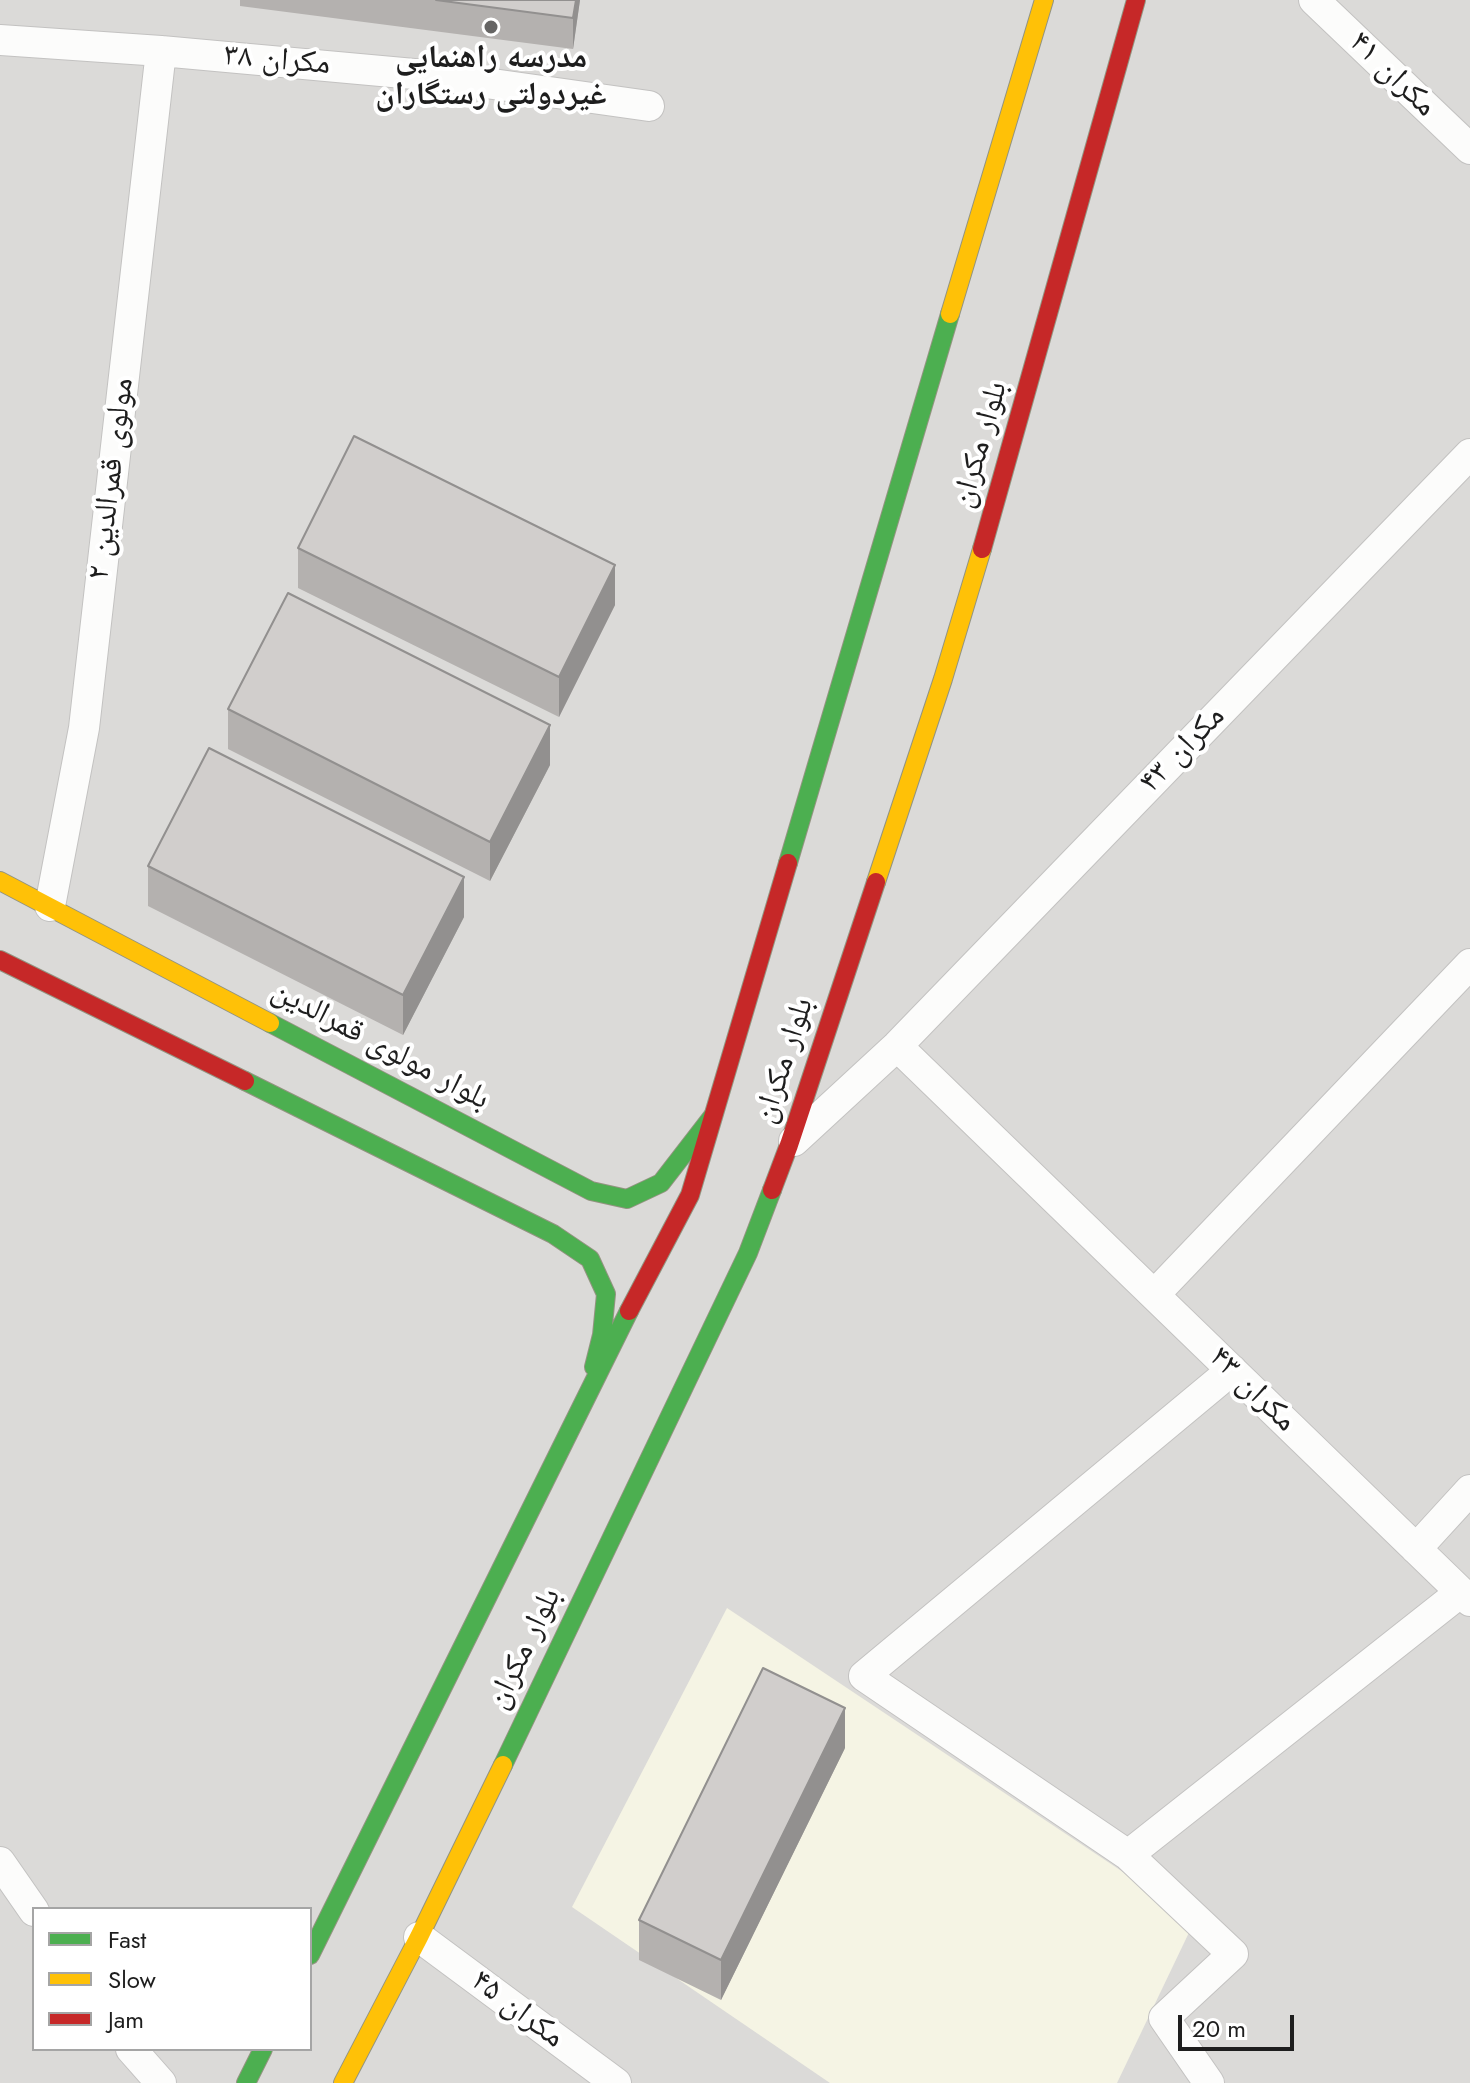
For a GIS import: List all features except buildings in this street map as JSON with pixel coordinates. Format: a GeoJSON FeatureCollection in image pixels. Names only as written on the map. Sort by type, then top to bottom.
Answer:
{"type":"FeatureCollection","features":[{"type":"Feature","properties":{"kind":"main road"},"geometry":{"type":"LineString","coordinates":[[312,1951],[657,1255],[690,1195],[1044,0]]}},
{"type":"Feature","properties":{"kind":"main road","name":"بلوار مکران"},"geometry":{"type":"LineString","coordinates":[[343,2083],[419,1937],[748,1253],[789,1145],[952,649],[1136,0]]}},
{"type":"Feature","properties":{"kind":"main road","name":"بلوار مولوی قمرالدین"},"geometry":{"type":"LineString","coordinates":[[0,881],[591,1191],[627,1199],[661,1183],[713,1116]]}},
{"type":"Feature","properties":{"kind":"main road"},"geometry":{"type":"LineString","coordinates":[[0,960],[539,1227],[590,1259],[606,1294],[602,1335],[583,1405]]}},
{"type":"Feature","properties":{"kind":"main road"},"geometry":{"type":"LineString","coordinates":[[246,2083],[262,2051]]}},
{"type":"Feature","properties":{"kind":"street","name":"مکران ۴۱"},"geometry":{"type":"LineString","coordinates":[[1314,0],[1470,149]]}},
{"type":"Feature","properties":{"kind":"street","name":"مکران ۳۸"},"geometry":{"type":"LineString","coordinates":[[0,40],[436,76],[649,106]]}},
{"type":"Feature","properties":{"kind":"street","name":"مولوی قمرالدین ۲"},"geometry":{"type":"LineString","coordinates":[[50,906],[84,728],[161,51]]}},
{"type":"Feature","properties":{"kind":"street","name":"مکران ۴۳"},"geometry":{"type":"LineString","coordinates":[[789,1145],[897,1046],[1470,454]]}},
{"type":"Feature","properties":{"kind":"street"},"geometry":{"type":"LineString","coordinates":[[1154,1295],[1470,964]]}},
{"type":"Feature","properties":{"kind":"street","name":"مکران ۴۳"},"geometry":{"type":"LineString","coordinates":[[897,1046],[1465,1597]]}},
{"type":"Feature","properties":{"kind":"street"},"geometry":{"type":"LineString","coordinates":[[1209,2083],[1164,2018],[1233,1954],[1128,1855],[864,1676],[1232,1370]]}},
{"type":"Feature","properties":{"kind":"street"},"geometry":{"type":"LineString","coordinates":[[1416,1549],[1470,1490]]}},
{"type":"Feature","properties":{"kind":"street"},"geometry":{"type":"LineString","coordinates":[[1128,1855],[1465,1597]]}},
{"type":"Feature","properties":{"kind":"street"},"geometry":{"type":"LineString","coordinates":[[0,1862],[32,1908]]}},
{"type":"Feature","properties":{"kind":"street","name":"مکران ۴۵"},"geometry":{"type":"LineString","coordinates":[[419,1937],[616,2083]]}},
{"type":"Feature","properties":{"kind":"street"},"geometry":{"type":"LineString","coordinates":[[133,2051],[161,2083]]}},
{"type":"Feature","properties":{"kind":"shaded area"},"geometry":{"type":"Polygon","coordinates":[[[0,0],[1470,0],[1470,2083],[0,2083],[0,0]]]}},
{"type":"Feature","properties":{"kind":"shaded area"},"geometry":{"type":"Polygon","coordinates":[[[727,1608],[1195,1920],[1117,2083],[830,2083],[572,1907],[727,1608]]]}},
{"type":"Feature","properties":{"kind":"traffic: fast"},"geometry":{"type":"LineString","coordinates":[[788,863],[950,314]]}},
{"type":"Feature","properties":{"kind":"traffic: fast"},"geometry":{"type":"LineString","coordinates":[[270,1023],[591,1191],[627,1199],[661,1183],[712,1117]]}},
{"type":"Feature","properties":{"kind":"traffic: fast"},"geometry":{"type":"LineString","coordinates":[[245,1081],[553,1234],[590,1259],[606,1294],[602,1335],[594,1367]]}},
{"type":"Feature","properties":{"kind":"traffic: fast"},"geometry":{"type":"LineString","coordinates":[[503,1765],[748,1253],[772,1190]]}},
{"type":"Feature","properties":{"kind":"traffic: fast"},"geometry":{"type":"LineString","coordinates":[[312,1951],[629,1311]]}},
{"type":"Feature","properties":{"kind":"traffic: fast"},"geometry":{"type":"LineString","coordinates":[[246,2083],[262,2051]]}},
{"type":"Feature","properties":{"kind":"traffic: slow"},"geometry":{"type":"LineString","coordinates":[[950,314],[1044,0]]}},
{"type":"Feature","properties":{"kind":"traffic: slow"},"geometry":{"type":"LineString","coordinates":[[876,882],[982,549]]}},
{"type":"Feature","properties":{"kind":"traffic: slow"},"geometry":{"type":"LineString","coordinates":[[0,881],[270,1023]]}},
{"type":"Feature","properties":{"kind":"traffic: slow"},"geometry":{"type":"LineString","coordinates":[[343,2083],[503,1765]]}},
{"type":"Feature","properties":{"kind":"traffic: jam"},"geometry":{"type":"LineString","coordinates":[[982,549],[1136,0]]}},
{"type":"Feature","properties":{"kind":"traffic: jam"},"geometry":{"type":"LineString","coordinates":[[629,1311],[690,1195],[788,863]]}},
{"type":"Feature","properties":{"kind":"traffic: jam"},"geometry":{"type":"LineString","coordinates":[[772,1190],[876,882]]}},
{"type":"Feature","properties":{"kind":"traffic: jam"},"geometry":{"type":"LineString","coordinates":[[0,960],[245,1081]]}},
{"type":"Feature","properties":{"kind":"place","name":"مدرسه راهنمایی غیردولتی رستگاران"},"geometry":{"type":"Point","coordinates":[491,27]}}]}
